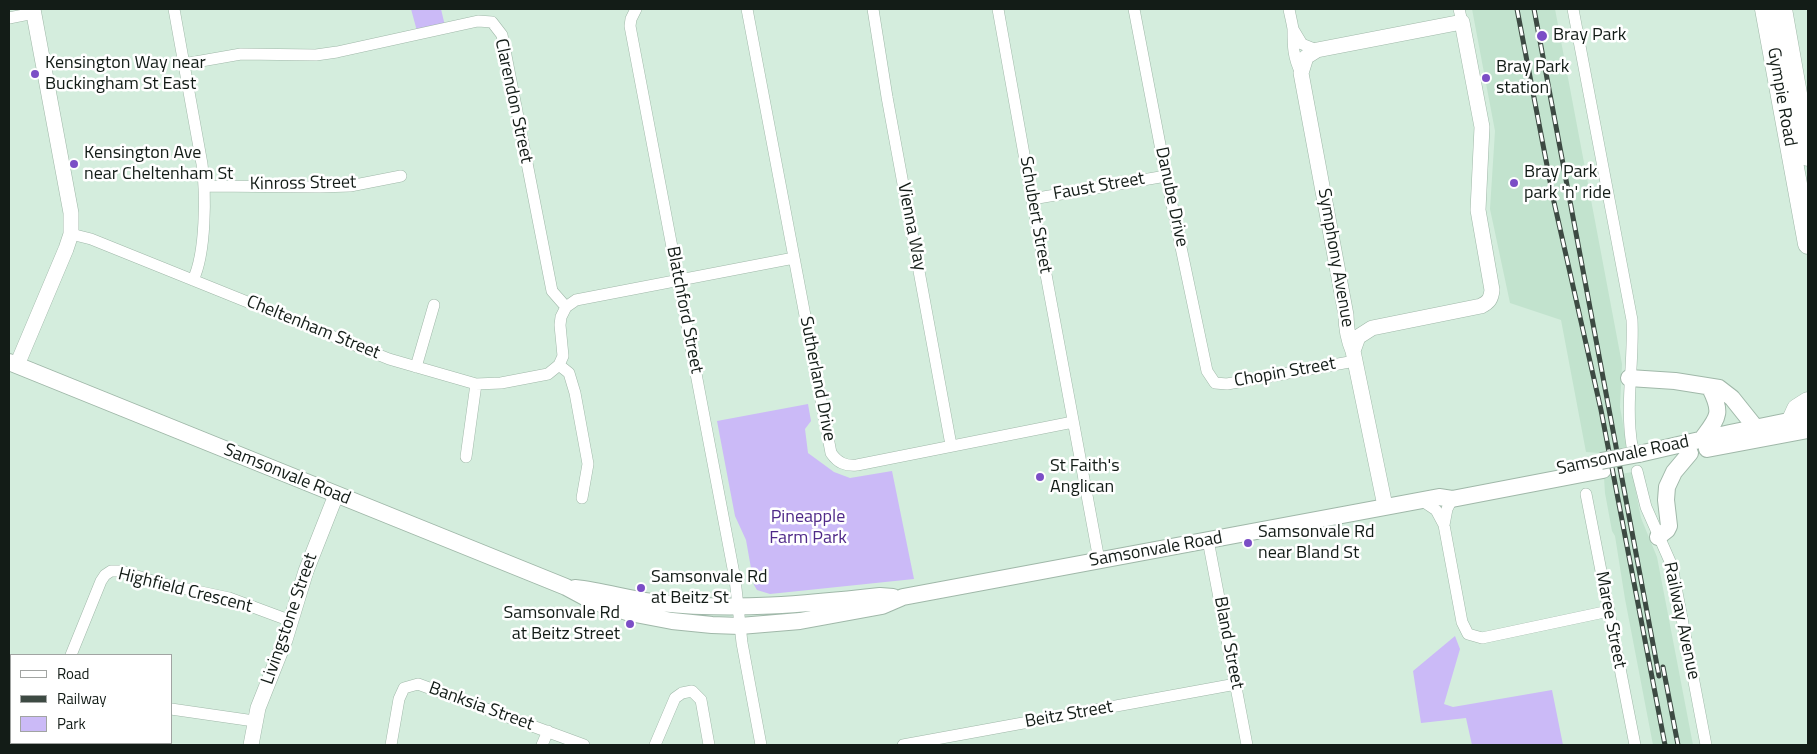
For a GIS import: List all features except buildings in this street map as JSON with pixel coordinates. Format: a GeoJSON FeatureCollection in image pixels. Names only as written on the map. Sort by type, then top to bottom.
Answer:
{"type":"FeatureCollection","features":[{"type":"Feature","properties":{"kind":"highway","name":"Gympie Road"},"geometry":{"type":"LineString","coordinates":[[1765,9],[1808,244]]}},
{"type":"Feature","properties":{"kind":"highway","name":"Gympie Road"},"geometry":{"type":"LineString","coordinates":[[1782,9],[1808,156]]}},
{"type":"Feature","properties":{"kind":"highway"},"geometry":{"type":"LineString","coordinates":[[1803,422],[1797,409],[1808,402]]}},
{"type":"Feature","properties":{"kind":"main road","name":"Samsonvale Road"},"geometry":{"type":"LineString","coordinates":[[13,364],[566,587],[592,601],[630,613],[691,623],[740,626],[813,619],[882,606],[903,597],[1385,506],[1445,498],[1450,489],[1602,466],[1702,439],[1756,428],[1803,422]]}},
{"type":"Feature","properties":{"kind":"main road"},"geometry":{"type":"LineString","coordinates":[[1629,378],[1682,382],[1719,388],[1726,393],[1756,428]]}},
{"type":"Feature","properties":{"kind":"main road"},"geometry":{"type":"LineString","coordinates":[[1702,439],[1715,421],[1718,408],[1710,388]]}},
{"type":"Feature","properties":{"kind":"main road","name":"Samsonvale Road"},"geometry":{"type":"LineString","coordinates":[[1637,458],[1690,453],[1803,422]]}},
{"type":"Feature","properties":{"kind":"main road"},"geometry":{"type":"LineString","coordinates":[[1658,537],[1669,526],[1666,494],[1670,479],[1690,453]]}},
{"type":"Feature","properties":{"kind":"main road","name":"Samsonvale Road"},"geometry":{"type":"LineString","coordinates":[[566,587],[596,590],[659,603],[739,607],[880,596],[903,597]]}},
{"type":"Feature","properties":{"kind":"street"},"geometry":{"type":"LineString","coordinates":[[174,9],[205,186],[200,249],[193,280]]}},
{"type":"Feature","properties":{"kind":"street","name":"Sutherland Drive"},"geometry":{"type":"LineString","coordinates":[[747,9],[831,453],[835,459],[848,465],[857,465],[1073,422]]}},
{"type":"Feature","properties":{"kind":"street","name":"Vienna Way"},"geometry":{"type":"LineString","coordinates":[[873,9],[887,97],[951,445]]}},
{"type":"Feature","properties":{"kind":"street","name":"Schubert Street"},"geometry":{"type":"LineString","coordinates":[[998,9],[1073,422]]}},
{"type":"Feature","properties":{"kind":"street","name":"Danube Drive"},"geometry":{"type":"LineString","coordinates":[[1134,9],[1166,176],[1207,371],[1215,383]]}},
{"type":"Feature","properties":{"kind":"street","name":"Symphony Avenue"},"geometry":{"type":"LineString","coordinates":[[1289,9],[1293,29],[1291,39],[1297,65],[1301,73],[1346,315],[1346,324],[1385,506]]}},
{"type":"Feature","properties":{"kind":"street","name":"Railway Avenue"},"geometry":{"type":"LineString","coordinates":[[1573,9],[1632,320],[1628,420],[1637,458],[1643,498],[1658,537],[1672,566],[1706,745]]}},
{"type":"Feature","properties":{"kind":"street"},"geometry":{"type":"LineString","coordinates":[[9,18],[34,11],[71,213],[71,234],[62,260],[13,364]]}},
{"type":"Feature","properties":{"kind":"street","name":"Blatchford Street"},"geometry":{"type":"LineString","coordinates":[[635,11],[630,26],[739,607]]}},
{"type":"Feature","properties":{"kind":"street"},"geometry":{"type":"LineString","coordinates":[[1301,73],[1306,57],[1317,50],[1460,15],[1482,127],[1478,210],[1492,297],[1488,303],[1481,306],[1372,328],[1358,326],[1346,315]]}},
{"type":"Feature","properties":{"kind":"street","name":"Clarendon Street"},"geometry":{"type":"LineString","coordinates":[[184,64],[241,54],[316,55],[478,21],[492,22],[502,35],[552,291],[566,307]]}},
{"type":"Feature","properties":{"kind":"street"},"geometry":{"type":"LineString","coordinates":[[1293,29],[1302,44],[1317,50]]}},
{"type":"Feature","properties":{"kind":"street","name":"Kinross Street"},"geometry":{"type":"LineString","coordinates":[[205,186],[320,188],[350,186],[401,176]]}},
{"type":"Feature","properties":{"kind":"street","name":"Faust Street"},"geometry":{"type":"LineString","coordinates":[[1032,199],[1166,176]]}},
{"type":"Feature","properties":{"kind":"street","name":"Cheltenham Street"},"geometry":{"type":"LineString","coordinates":[[71,234],[91,239],[389,359],[476,384],[501,383],[548,374],[559,365]]}},
{"type":"Feature","properties":{"kind":"street"},"geometry":{"type":"LineString","coordinates":[[582,498],[588,464],[575,393],[569,374],[559,365],[563,356],[560,325],[561,317],[566,307],[576,300],[794,258]]}},
{"type":"Feature","properties":{"kind":"street"},"geometry":{"type":"LineString","coordinates":[[416,367],[434,305]]}},
{"type":"Feature","properties":{"kind":"street"},"geometry":{"type":"LineString","coordinates":[[1354,356],[1358,337],[1372,328]]}},
{"type":"Feature","properties":{"kind":"street","name":"Chopin Street"},"geometry":{"type":"LineString","coordinates":[[1215,383],[1227,384],[1354,356]]}},
{"type":"Feature","properties":{"kind":"street"},"geometry":{"type":"LineString","coordinates":[[466,457],[476,384]]}},
{"type":"Feature","properties":{"kind":"street"},"geometry":{"type":"LineString","coordinates":[[1073,422],[1099,560]]}},
{"type":"Feature","properties":{"kind":"street","name":"Maree Street"},"geometry":{"type":"LineString","coordinates":[[1586,494],[1635,745]]}},
{"type":"Feature","properties":{"kind":"street","name":"Livingstone Street"},"geometry":{"type":"LineString","coordinates":[[251,745],[254,721],[291,621],[306,571],[336,495]]}},
{"type":"Feature","properties":{"kind":"street"},"geometry":{"type":"LineString","coordinates":[[1444,525],[1446,512],[1445,498]]}},
{"type":"Feature","properties":{"kind":"street"},"geometry":{"type":"LineString","coordinates":[[1421,500],[1436,510],[1444,525],[1462,622],[1468,634],[1482,638],[1609,612]]}},
{"type":"Feature","properties":{"kind":"street","name":"Bland Street"},"geometry":{"type":"LineString","coordinates":[[1208,540],[1247,745]]}},
{"type":"Feature","properties":{"kind":"street","name":"Highfield Crescent"},"geometry":{"type":"LineString","coordinates":[[71,654],[101,581],[104,575],[111,571],[121,571],[159,584],[230,598],[291,621]]}},
{"type":"Feature","properties":{"kind":"street"},"geometry":{"type":"LineString","coordinates":[[739,607],[740,626],[761,745]]}},
{"type":"Feature","properties":{"kind":"street","name":"Banksia Street"},"geometry":{"type":"LineString","coordinates":[[391,745],[398,699],[404,688],[418,684],[584,745]]}},
{"type":"Feature","properties":{"kind":"street","name":"Beitz Street"},"geometry":{"type":"LineString","coordinates":[[903,745],[1236,684]]}},
{"type":"Feature","properties":{"kind":"street"},"geometry":{"type":"LineString","coordinates":[[654,745],[675,698],[682,693],[692,691],[701,700],[709,745]]}},
{"type":"Feature","properties":{"kind":"street"},"geometry":{"type":"LineString","coordinates":[[172,709],[254,721]]}},
{"type":"Feature","properties":{"kind":"street"},"geometry":{"type":"LineString","coordinates":[[542,745],[548,731]]}},
{"type":"Feature","properties":{"kind":"shaded area"},"geometry":{"type":"Polygon","coordinates":[[[1472,9],[1555,9],[1622,364],[1620,407],[1627,447],[1599,453],[1586,452],[1561,320],[1510,303],[1490,209],[1495,131],[1472,9]]]}},
{"type":"Feature","properties":{"kind":"shaded area"},"geometry":{"type":"Polygon","coordinates":[[[1632,472],[1641,518],[1657,557],[1693,745],[1653,745],[1615,536],[1612,531],[1605,493],[1604,477],[1632,472]]]}},
{"type":"Feature","properties":{"kind":"green space"},"geometry":{"type":"Polygon","coordinates":[[[411,9],[441,9],[445,26],[417,31],[411,9]]]}},
{"type":"Feature","properties":{"kind":"green space","name":"Pineapple Farm Park"},"geometry":{"type":"Polygon","coordinates":[[[808,404],[811,421],[805,429],[808,453],[834,472],[850,478],[892,471],[914,579],[770,594],[757,590],[754,585],[746,540],[735,516],[717,421],[808,404]]]}},
{"type":"Feature","properties":{"kind":"green space"},"geometry":{"type":"Polygon","coordinates":[[[1455,636],[1460,649],[1444,704],[1453,707],[1552,690],[1563,745],[1472,745],[1466,718],[1421,723],[1413,671],[1455,636]]]}},
{"type":"Feature","properties":{"kind":"railway"},"geometry":{"type":"LineString","coordinates":[[1517,9],[1554,202],[1601,410],[1665,745]]}},
{"type":"Feature","properties":{"kind":"railway"},"geometry":{"type":"LineString","coordinates":[[1534,9],[1659,676]]}},
{"type":"Feature","properties":{"kind":"railway"},"geometry":{"type":"LineString","coordinates":[[1663,667],[1678,745]]}},
{"type":"Feature","properties":{"kind":"place","name":"Bray Park"},"geometry":{"type":"Point","coordinates":[1542,36]}},
{"type":"Feature","properties":{"kind":"place","name":"Kensington Way near Buckingham St East"},"geometry":{"type":"Point","coordinates":[35,74]}},
{"type":"Feature","properties":{"kind":"place","name":"Bray Park station"},"geometry":{"type":"Point","coordinates":[1486,78]}},
{"type":"Feature","properties":{"kind":"place","name":"Kensington Ave near Cheltenham St"},"geometry":{"type":"Point","coordinates":[74,164]}},
{"type":"Feature","properties":{"kind":"place","name":"Bray Park park 'n' ride"},"geometry":{"type":"Point","coordinates":[1514,183]}},
{"type":"Feature","properties":{"kind":"place","name":"St Faith's Anglican"},"geometry":{"type":"Point","coordinates":[1040,477]}},
{"type":"Feature","properties":{"kind":"place","name":"Samsonvale Rd near Bland St"},"geometry":{"type":"Point","coordinates":[1248,543]}},
{"type":"Feature","properties":{"kind":"place","name":"Samsonvale Rd at Beitz St"},"geometry":{"type":"Point","coordinates":[641,588]}},
{"type":"Feature","properties":{"kind":"place","name":"Samsonvale Rd at Beitz Street"},"geometry":{"type":"Point","coordinates":[630,624]}}]}
